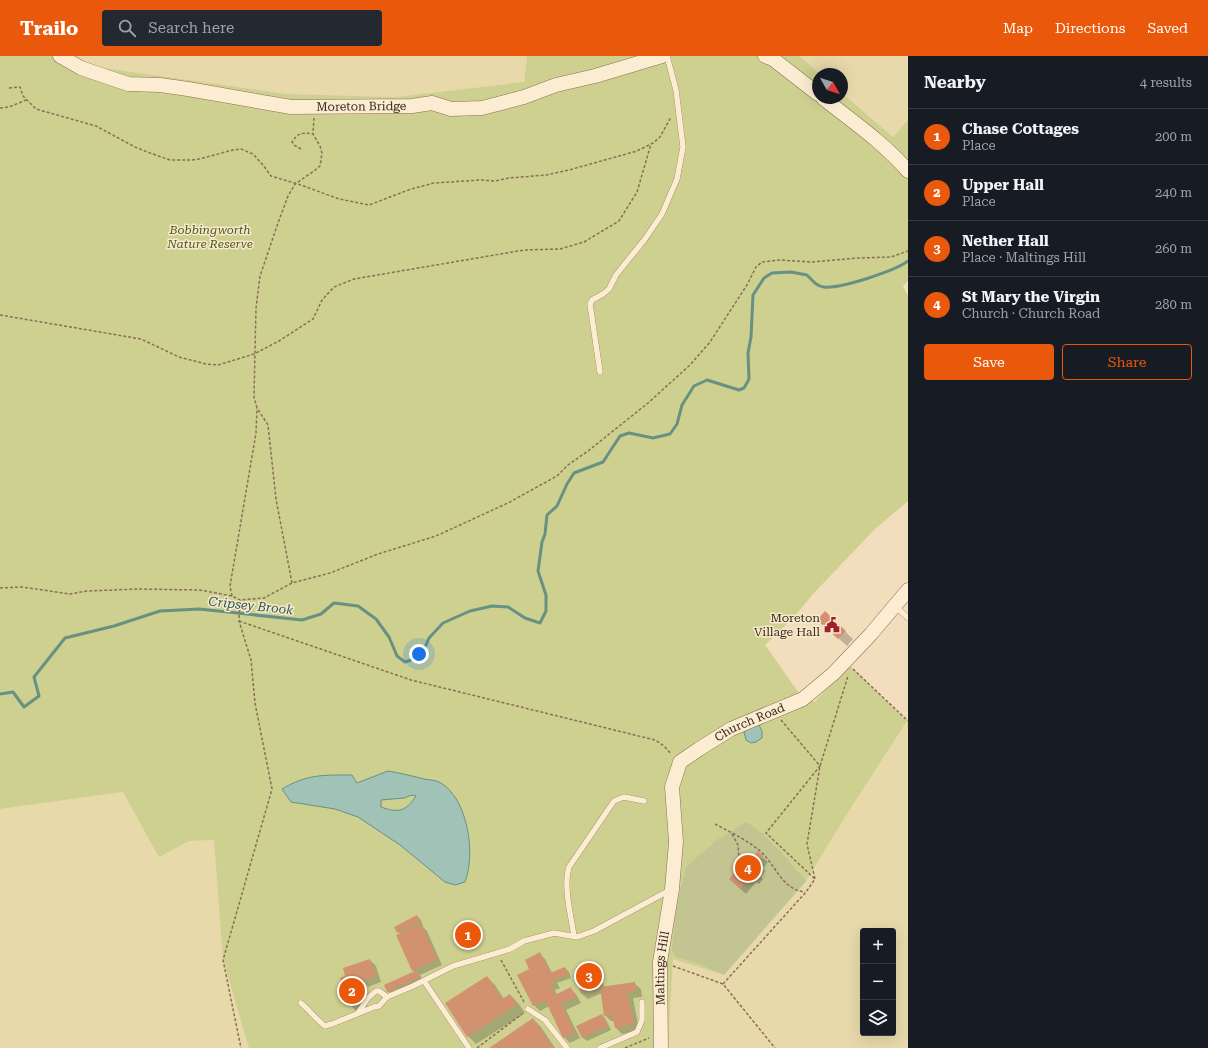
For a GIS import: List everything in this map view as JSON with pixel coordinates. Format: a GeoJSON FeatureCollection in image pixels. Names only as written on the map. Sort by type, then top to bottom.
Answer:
{"type":"FeatureCollection","features":[{"type":"Feature","properties":{"kind":"street","name":"Moreton Bridge"},"geometry":{"type":"LineString","coordinates":[[60,56],[81,68],[128,84],[160,85],[291,107],[412,106],[432,103],[451,108],[482,108],[524,97],[556,85],[595,76],[662,56]]}},
{"type":"Feature","properties":{"kind":"street"},"geometry":{"type":"LineString","coordinates":[[766,56],[773,59],[812,89]]}},
{"type":"Feature","properties":{"kind":"street"},"geometry":{"type":"LineString","coordinates":[[830,104],[887,150],[908,171]]}},
{"type":"Feature","properties":{"kind":"street","name":"Church Road"},"geometry":{"type":"LineString","coordinates":[[680,762],[731,729],[803,699],[834,673],[848,664],[908,590]]}},
{"type":"Feature","properties":{"kind":"street"},"geometry":{"type":"LineString","coordinates":[[672,889],[676,842],[672,787],[680,762]]}},
{"type":"Feature","properties":{"kind":"street","name":"Maltings Hill"},"geometry":{"type":"LineString","coordinates":[[661,1048],[660,962],[672,889]]}},
{"type":"Feature","properties":{"kind":"lane"},"geometry":{"type":"LineString","coordinates":[[600,372],[590,304],[592,300],[609,289],[616,275],[645,239],[662,214],[677,179],[683,147],[676,90],[667,56]]}},
{"type":"Feature","properties":{"kind":"lane"},"geometry":{"type":"LineString","coordinates":[[895,606],[908,618]]}},
{"type":"Feature","properties":{"kind":"lane"},"geometry":{"type":"LineString","coordinates":[[574,936],[567,889],[567,874],[569,867],[614,801],[624,797],[644,801]]}},
{"type":"Feature","properties":{"kind":"lane"},"geometry":{"type":"LineString","coordinates":[[301,1003],[325,1026],[379,1006],[384,1003],[387,997],[424,981],[453,966],[510,949],[524,941],[554,933],[577,937],[594,931],[672,889]]}},
{"type":"Feature","properties":{"kind":"lane"},"geometry":{"type":"LineString","coordinates":[[424,981],[470,1048]]}},
{"type":"Feature","properties":{"kind":"lane"},"geometry":{"type":"LineString","coordinates":[[358,1013],[368,998],[376,991],[379,991],[387,997]]}},
{"type":"Feature","properties":{"kind":"lane"},"geometry":{"type":"LineString","coordinates":[[600,1048],[637,1032],[642,1020],[642,1002]]}},
{"type":"Feature","properties":{"kind":"lane"},"geometry":{"type":"LineString","coordinates":[[528,1009],[545,1020],[567,1048]]}},
{"type":"Feature","properties":{"kind":"path"},"geometry":{"type":"LineString","coordinates":[[8,88],[20,87],[26,100],[36,109],[96,126],[135,147],[170,160],[199,159],[229,150],[241,149],[253,154],[271,176],[339,199],[369,205],[411,189],[434,183],[480,180],[495,181],[569,170],[637,151],[651,144],[660,137],[678,105]]}},
{"type":"Feature","properties":{"kind":"path"},"geometry":{"type":"LineString","coordinates":[[0,108],[10,107],[26,100]]}},
{"type":"Feature","properties":{"kind":"path"},"geometry":{"type":"LineString","coordinates":[[232,596],[230,586],[256,433],[257,408],[254,397],[254,354],[256,308],[260,276],[288,196],[295,184],[314,172],[320,166],[322,153],[313,134],[314,106]]}},
{"type":"Feature","properties":{"kind":"path"},"geometry":{"type":"LineString","coordinates":[[301,149],[292,142],[296,136],[301,133],[313,134]]}},
{"type":"Feature","properties":{"kind":"path"},"geometry":{"type":"LineString","coordinates":[[0,315],[141,338],[179,357],[206,364],[218,365],[254,354],[279,341],[312,319],[322,300],[334,287],[354,279],[524,250],[560,250],[584,242],[620,221],[636,192],[651,144]]}},
{"type":"Feature","properties":{"kind":"path"},"geometry":{"type":"LineString","coordinates":[[0,588],[22,587],[70,594],[87,591],[138,589],[200,590],[232,596],[240,600],[264,598],[292,583],[330,573],[378,554],[436,536],[508,503],[557,476],[568,465],[600,442],[648,403],[690,365],[710,342],[747,285],[756,267],[762,262],[779,260],[812,262],[891,257],[908,251]]}},
{"type":"Feature","properties":{"kind":"path"},"geometry":{"type":"LineString","coordinates":[[257,408],[268,425],[276,499],[292,583]]}},
{"type":"Feature","properties":{"kind":"path"},"geometry":{"type":"LineString","coordinates":[[240,600],[239,621],[251,660],[255,703],[272,789],[223,960],[241,1048]]}},
{"type":"Feature","properties":{"kind":"path"},"geometry":{"type":"LineString","coordinates":[[239,621],[411,680],[654,740],[664,746],[680,762]]}},
{"type":"Feature","properties":{"kind":"path"},"geometry":{"type":"LineString","coordinates":[[723,984],[806,892],[815,879],[808,844],[820,766],[848,664],[908,721]]}},
{"type":"Feature","properties":{"kind":"path"},"geometry":{"type":"LineString","coordinates":[[774,711],[820,766]]}},
{"type":"Feature","properties":{"kind":"path"},"geometry":{"type":"LineString","coordinates":[[815,879],[766,833],[820,766]]}},
{"type":"Feature","properties":{"kind":"path"},"geometry":{"type":"LineString","coordinates":[[715,824],[744,839],[761,852],[791,888],[806,892]]}},
{"type":"Feature","properties":{"kind":"path"},"geometry":{"type":"LineString","coordinates":[[732,834],[738,844],[739,858]]}},
{"type":"Feature","properties":{"kind":"path"},"geometry":{"type":"LineString","coordinates":[[477,1048],[528,1009],[498,953]]}},
{"type":"Feature","properties":{"kind":"path"},"geometry":{"type":"LineString","coordinates":[[660,962],[723,984],[775,1048]]}},
{"type":"Feature","properties":{"kind":"path"},"geometry":{"type":"LineString","coordinates":[[625,1048],[662,1033]]}},
{"type":"Feature","properties":{"kind":"shaded area"},"geometry":{"type":"Polygon","coordinates":[[[61,56],[527,56],[524,82],[395,97],[287,94],[103,68],[61,56]]]}},
{"type":"Feature","properties":{"kind":"shaded area"},"geometry":{"type":"Polygon","coordinates":[[[799,56],[908,56],[908,120],[893,137],[848,98],[848,68],[813,68],[799,56]]]}},
{"type":"Feature","properties":{"kind":"shaded area"},"geometry":{"type":"Polygon","coordinates":[[[908,719],[908,1048],[668,1048],[673,958],[806,881],[908,719]]]}},
{"type":"Feature","properties":{"kind":"shaded area"},"geometry":{"type":"Polygon","coordinates":[[[124,792],[189,841],[214,840],[223,960],[255,1048],[0,1048],[0,809],[124,792]]]}},
{"type":"Feature","properties":{"kind":"green space","name":"Bobbingworth Nature Reserve"},"geometry":{"type":"Polygon","coordinates":[[[0,56],[61,56],[103,68],[287,94],[395,97],[524,82],[527,56],[799,56],[813,68],[812,104],[848,104],[848,98],[893,137],[908,120],[908,281],[903,286],[908,296],[908,501],[875,529],[813,594],[794,617],[765,645],[799,693],[814,702],[850,666],[907,721],[806,881],[724,975],[673,959],[668,1048],[249,1048],[223,960],[214,840],[189,841],[159,857],[123,792],[0,809],[0,56]]]}},
{"type":"Feature","properties":{"kind":"green space"},"geometry":{"type":"Polygon","coordinates":[[[746,822],[763,834],[806,881],[724,975],[699,964],[677,957],[672,951],[676,908],[686,867],[717,840],[746,822]]]}},
{"type":"Feature","properties":{"kind":"water"},"geometry":{"type":"Polygon","coordinates":[[[758,723],[762,731],[762,738],[751,743],[746,740],[744,732],[750,726],[758,723]]]}},
{"type":"Feature","properties":{"kind":"water"},"geometry":{"type":"Polygon","coordinates":[[[388,771],[437,781],[449,789],[457,800],[467,827],[470,857],[465,882],[455,885],[445,882],[400,845],[358,817],[335,809],[291,802],[282,789],[300,780],[324,775],[352,775],[357,783],[388,771]],[[412,795],[404,798],[381,800],[381,807],[392,810],[401,810],[409,805],[416,796],[412,795]]]}},
{"type":"Feature","properties":{"kind":"building","name":"Moreton Village Hall"},"geometry":{"type":"Polygon","coordinates":[[[825,611],[846,631],[838,639],[817,620],[825,611]]]}},
{"type":"Feature","properties":{"kind":"building"},"geometry":{"type":"Polygon","coordinates":[[[758,851],[763,856],[758,862],[760,864],[755,870],[758,872],[752,879],[750,877],[740,889],[729,879],[740,866],[737,863],[740,859],[744,862],[749,855],[752,858],[758,851]]]}},
{"type":"Feature","properties":{"kind":"building"},"geometry":{"type":"Polygon","coordinates":[[[417,915],[420,922],[397,933],[394,927],[417,915]]]}},
{"type":"Feature","properties":{"kind":"building"},"geometry":{"type":"Polygon","coordinates":[[[421,924],[437,959],[412,971],[396,935],[421,924]]]}},
{"type":"Feature","properties":{"kind":"building"},"geometry":{"type":"Polygon","coordinates":[[[476,926],[479,938],[460,944],[456,932],[476,926]]]}},
{"type":"Feature","properties":{"kind":"building"},"geometry":{"type":"Polygon","coordinates":[[[540,952],[550,973],[565,967],[568,974],[554,980],[555,982],[550,984],[555,995],[571,987],[576,997],[561,1004],[575,1032],[563,1038],[545,1000],[533,1006],[517,975],[529,969],[525,960],[540,952]]]}},
{"type":"Feature","properties":{"kind":"building"},"geometry":{"type":"Polygon","coordinates":[[[370,959],[376,976],[362,981],[360,977],[355,979],[362,1001],[349,1005],[340,978],[345,976],[343,968],[370,959]]]}},
{"type":"Feature","properties":{"kind":"building"},"geometry":{"type":"Polygon","coordinates":[[[590,961],[601,985],[581,994],[579,989],[585,986],[576,967],[590,961]]]}},
{"type":"Feature","properties":{"kind":"building"},"geometry":{"type":"Polygon","coordinates":[[[417,970],[420,977],[387,992],[384,985],[417,970]]]}},
{"type":"Feature","properties":{"kind":"building"},"geometry":{"type":"Polygon","coordinates":[[[487,976],[502,999],[510,994],[517,1004],[467,1037],[445,1003],[487,976]]]}},
{"type":"Feature","properties":{"kind":"building"},"geometry":{"type":"Polygon","coordinates":[[[635,982],[636,991],[627,992],[634,1024],[615,1028],[612,1015],[604,1016],[600,987],[635,982]]]}},
{"type":"Feature","properties":{"kind":"building"},"geometry":{"type":"Polygon","coordinates":[[[602,1014],[608,1026],[582,1038],[576,1026],[602,1014]]]}},
{"type":"Feature","properties":{"kind":"building"},"geometry":{"type":"Polygon","coordinates":[[[533,1018],[554,1048],[489,1048],[533,1018]]]}},
{"type":"Feature","properties":{"kind":"waterway","name":"Cripsey Brook"},"geometry":{"type":"LineString","coordinates":[[0,694],[13,692],[24,707],[39,696],[34,677],[65,638],[114,626],[160,611],[199,609],[302,620],[321,614],[334,603],[358,606],[376,619],[389,637],[397,656],[405,662],[414,659],[423,652],[429,638],[443,623],[470,611],[492,606],[508,607],[525,618],[540,623],[546,611],[546,595],[538,571],[547,515],[557,506],[574,473],[603,462],[620,436],[629,433],[653,438],[670,434],[677,424],[682,405],[694,386],[707,380],[739,390],[744,388],[749,379],[748,353],[751,337],[753,295],[764,278],[772,273],[791,272],[807,275],[821,286],[832,287],[892,270],[908,261]]}},
{"type":"Feature","properties":{"kind":"place","name":"Moreton Village Hall"},"geometry":{"type":"Point","coordinates":[832,625]}},
{"type":"Feature","properties":{"kind":"place","name":"St Mary the Virgin"},"geometry":{"type":"Point","coordinates":[748,868]}},
{"type":"Feature","properties":{"kind":"place","name":"Chase Cottages"},"geometry":{"type":"Point","coordinates":[468,935]}},
{"type":"Feature","properties":{"kind":"place","name":"Nether Hall"},"geometry":{"type":"Point","coordinates":[589,976]}},
{"type":"Feature","properties":{"kind":"place","name":"Upper Hall"},"geometry":{"type":"Point","coordinates":[352,991]}}]}
